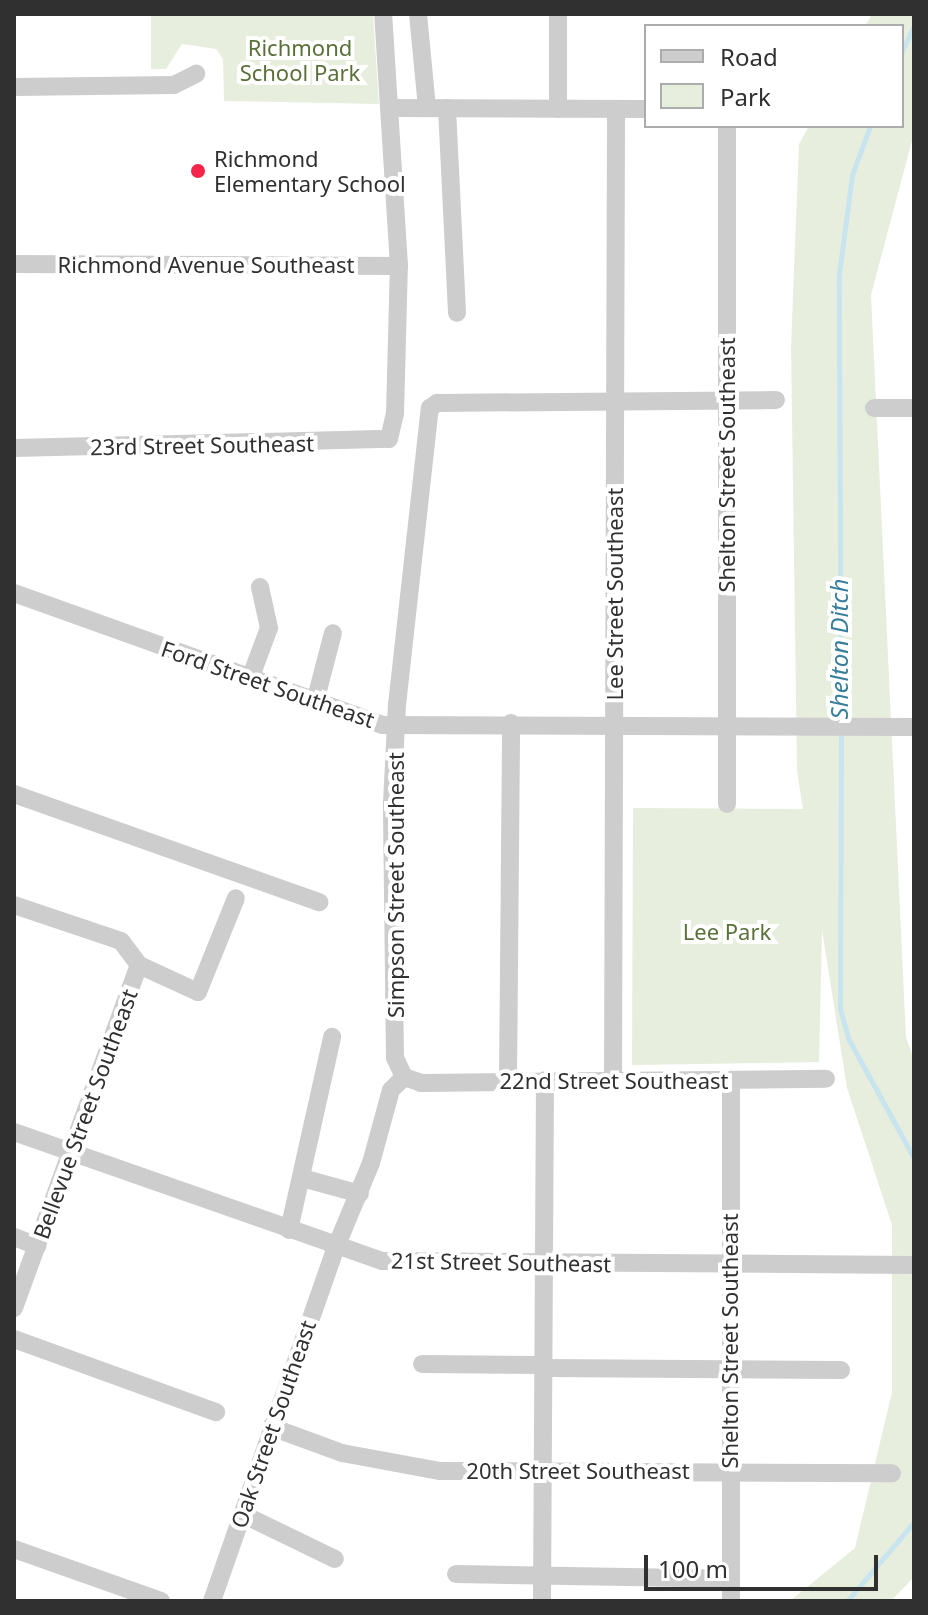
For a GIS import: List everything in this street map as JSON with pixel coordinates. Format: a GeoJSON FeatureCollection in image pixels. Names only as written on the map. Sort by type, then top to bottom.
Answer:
{"type":"FeatureCollection","features":[{"type":"Feature","properties":{"kind":"street"},"geometry":{"type":"LineString","coordinates":[[383,14],[392,108],[399,266]]}},
{"type":"Feature","properties":{"kind":"street"},"geometry":{"type":"LineString","coordinates":[[418,14],[427,108]]}},
{"type":"Feature","properties":{"kind":"street"},"geometry":{"type":"LineString","coordinates":[[558,14],[558,109]]}},
{"type":"Feature","properties":{"kind":"street"},"geometry":{"type":"LineString","coordinates":[[14,87],[174,85],[196,74]]}},
{"type":"Feature","properties":{"kind":"street"},"geometry":{"type":"LineString","coordinates":[[392,108],[644,109]]}},
{"type":"Feature","properties":{"kind":"street"},"geometry":{"type":"LineString","coordinates":[[447,108],[457,313]]}},
{"type":"Feature","properties":{"kind":"street","name":"Lee Street Southeast"},"geometry":{"type":"LineString","coordinates":[[613,1080],[616,109]]}},
{"type":"Feature","properties":{"kind":"street","name":"Shelton Street Southeast"},"geometry":{"type":"LineString","coordinates":[[727,128],[727,804]]}},
{"type":"Feature","properties":{"kind":"street","name":"Richmond Avenue Southeast"},"geometry":{"type":"LineString","coordinates":[[14,264],[399,266]]}},
{"type":"Feature","properties":{"kind":"street","name":"23rd Street Southeast"},"geometry":{"type":"LineString","coordinates":[[14,448],[389,439],[395,414],[399,266]]}},
{"type":"Feature","properties":{"kind":"street"},"geometry":{"type":"LineString","coordinates":[[617,405],[776,400]]}},
{"type":"Feature","properties":{"kind":"street","name":"Simpson Street Southeast"},"geometry":{"type":"LineString","coordinates":[[404,1077],[395,1058],[392,803],[397,724],[433,404],[617,405]]}},
{"type":"Feature","properties":{"kind":"street"},"geometry":{"type":"LineString","coordinates":[[874,408],[914,408]]}},
{"type":"Feature","properties":{"kind":"street"},"geometry":{"type":"LineString","coordinates":[[250,679],[269,628],[260,587]]}},
{"type":"Feature","properties":{"kind":"street","name":"Ford Street Southeast"},"geometry":{"type":"LineString","coordinates":[[14,593],[369,722],[914,727]]}},
{"type":"Feature","properties":{"kind":"street"},"geometry":{"type":"LineString","coordinates":[[315,702],[333,633]]}},
{"type":"Feature","properties":{"kind":"street"},"geometry":{"type":"LineString","coordinates":[[508,1081],[511,723]]}},
{"type":"Feature","properties":{"kind":"street"},"geometry":{"type":"LineString","coordinates":[[14,794],[319,902]]}},
{"type":"Feature","properties":{"kind":"street"},"geometry":{"type":"LineString","coordinates":[[14,905],[121,941],[139,965],[198,992],[236,898]]}},
{"type":"Feature","properties":{"kind":"street","name":"Bellevue Street Southeast"},"geometry":{"type":"LineString","coordinates":[[14,1308],[139,965]]}},
{"type":"Feature","properties":{"kind":"street"},"geometry":{"type":"LineString","coordinates":[[289,1230],[332,1037]]}},
{"type":"Feature","properties":{"kind":"street","name":"22nd Street Southeast"},"geometry":{"type":"LineString","coordinates":[[404,1077],[421,1083],[826,1079]]}},
{"type":"Feature","properties":{"kind":"street","name":"Oak Street Southeast"},"geometry":{"type":"LineString","coordinates":[[212,1601],[336,1247],[360,1194],[391,1090],[404,1077]]}},
{"type":"Feature","properties":{"kind":"street"},"geometry":{"type":"LineString","coordinates":[[542,1601],[545,1080]]}},
{"type":"Feature","properties":{"kind":"street","name":"Shelton Street Southeast"},"geometry":{"type":"LineString","coordinates":[[731,1081],[728,1472],[731,1601]]}},
{"type":"Feature","properties":{"kind":"street","name":"21st Street Southeast"},"geometry":{"type":"LineString","coordinates":[[14,1132],[382,1261],[911,1265]]}},
{"type":"Feature","properties":{"kind":"street"},"geometry":{"type":"LineString","coordinates":[[302,1178],[360,1194]]}},
{"type":"Feature","properties":{"kind":"street"},"geometry":{"type":"LineString","coordinates":[[14,1237],[37,1246]]}},
{"type":"Feature","properties":{"kind":"street"},"geometry":{"type":"LineString","coordinates":[[14,1339],[216,1412]]}},
{"type":"Feature","properties":{"kind":"street"},"geometry":{"type":"LineString","coordinates":[[422,1364],[841,1370]]}},
{"type":"Feature","properties":{"kind":"street","name":"20th Street Southeast"},"geometry":{"type":"LineString","coordinates":[[271,1427],[387,1464],[440,1471],[892,1473]]}},
{"type":"Feature","properties":{"kind":"street"},"geometry":{"type":"LineString","coordinates":[[242,1514],[335,1559]]}},
{"type":"Feature","properties":{"kind":"street"},"geometry":{"type":"LineString","coordinates":[[14,1549],[161,1601]]}},
{"type":"Feature","properties":{"kind":"street"},"geometry":{"type":"LineString","coordinates":[[456,1574],[731,1579]]}},
{"type":"Feature","properties":{"kind":"green space","name":"Richmond School Park"},"geometry":{"type":"Polygon","coordinates":[[[151,14],[373,14],[379,104],[224,101],[223,59],[216,49],[182,44],[166,69],[151,69],[151,14]]]}},
{"type":"Feature","properties":{"kind":"green space","name":"Lee Park"},"geometry":{"type":"Polygon","coordinates":[[[872,14],[914,14],[914,133],[871,295],[906,1037],[914,1060],[914,1577],[891,1601],[790,1601],[855,1548],[892,1392],[892,1225],[847,1088],[822,930],[819,1062],[632,1065],[633,808],[803,809],[797,771],[791,346],[799,144],[808,128],[904,128],[904,24],[866,24],[872,14]]]}},
{"type":"Feature","properties":{"kind":"waterway","name":"Shelton Ditch"},"geometry":{"type":"LineString","coordinates":[[904,47],[914,25]]}},
{"type":"Feature","properties":{"kind":"waterway","name":"Shelton Ditch"},"geometry":{"type":"LineString","coordinates":[[841,721],[839,274],[852,175],[869,128]]}},
{"type":"Feature","properties":{"kind":"waterway","name":"Shelton Ditch"},"geometry":{"type":"LineString","coordinates":[[841,731],[840,1009],[849,1040],[914,1158]]}},
{"type":"Feature","properties":{"kind":"waterway","name":"Shelton Ditch"},"geometry":{"type":"LineString","coordinates":[[847,1601],[914,1522]]}},
{"type":"Feature","properties":{"kind":"place","name":"Richmond Elementary School"},"geometry":{"type":"Point","coordinates":[198,171]}}]}
